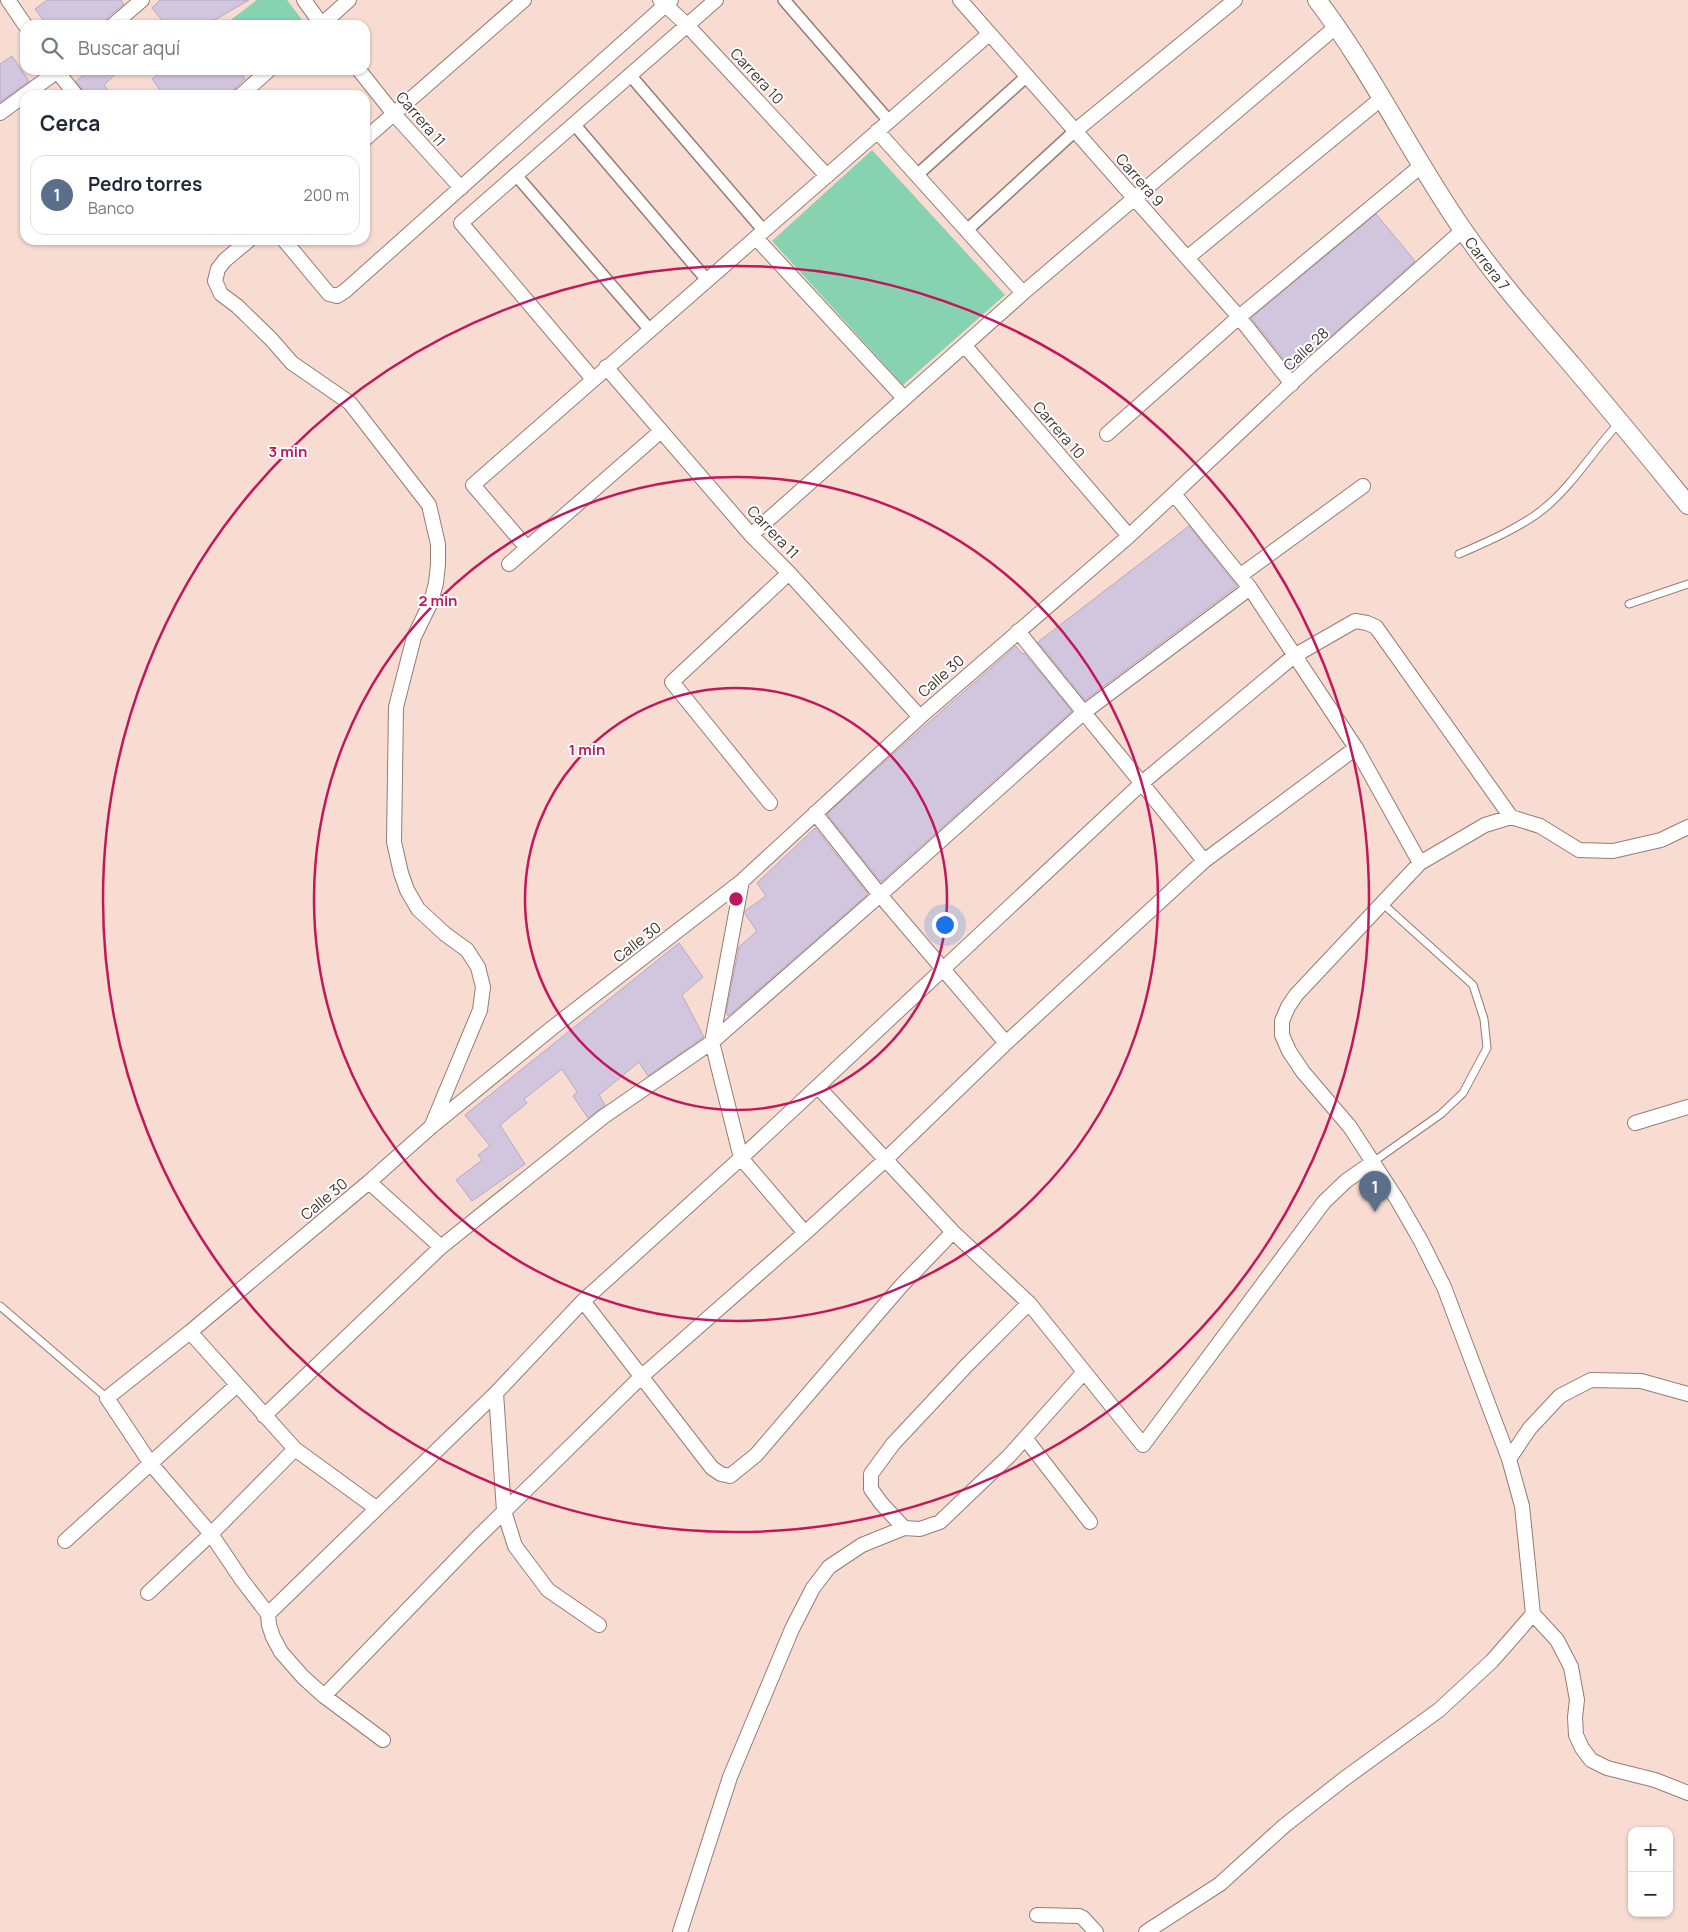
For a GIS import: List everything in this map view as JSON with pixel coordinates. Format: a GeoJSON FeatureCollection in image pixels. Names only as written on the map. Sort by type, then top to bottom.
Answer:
{"type":"FeatureCollection","features":[{"type":"Feature","properties":{"kind":"street"},"geometry":{"type":"LineString","coordinates":[[8,0],[22,20]]}},
{"type":"Feature","properties":{"kind":"street"},"geometry":{"type":"LineString","coordinates":[[119,20],[142,0]]}},
{"type":"Feature","properties":{"kind":"street"},"geometry":{"type":"LineString","coordinates":[[304,0],[318,20]]}},
{"type":"Feature","properties":{"kind":"street"},"geometry":{"type":"LineString","coordinates":[[327,20],[349,0]]}},
{"type":"Feature","properties":{"kind":"street"},"geometry":{"type":"LineString","coordinates":[[370,135],[524,0]]}},
{"type":"Feature","properties":{"kind":"street"},"geometry":{"type":"LineString","coordinates":[[593,379],[461,223],[716,0]]}},
{"type":"Feature","properties":{"kind":"street"},"geometry":{"type":"LineString","coordinates":[[784,0],[889,121]]}},
{"type":"Feature","properties":{"kind":"street","name":"Carrera 9"},"geometry":{"type":"LineString","coordinates":[[960,0],[1239,317],[1292,384]]}},
{"type":"Feature","properties":{"kind":"street"},"geometry":{"type":"LineString","coordinates":[[967,230],[1075,131],[1235,0]]}},
{"type":"Feature","properties":{"kind":"street","name":"Carrera 7"},"geometry":{"type":"LineString","coordinates":[[1317,0],[1337,26],[1382,98],[1421,166],[1463,230],[1503,284],[1688,505]]}},
{"type":"Feature","properties":{"kind":"street"},"geometry":{"type":"LineString","coordinates":[[288,245],[329,294],[337,296],[345,291],[666,2]]}},
{"type":"Feature","properties":{"kind":"street","name":"Carrera 10"},"geometry":{"type":"LineString","coordinates":[[666,2],[827,176]]}},
{"type":"Feature","properties":{"kind":"street"},"geometry":{"type":"LineString","coordinates":[[751,535],[1133,197],[1337,26]]}},
{"type":"Feature","properties":{"kind":"street"},"geometry":{"type":"LineString","coordinates":[[527,548],[473,485],[989,34]]}},
{"type":"Feature","properties":{"kind":"street"},"geometry":{"type":"LineString","coordinates":[[630,74],[760,234],[904,398]]}},
{"type":"Feature","properties":{"kind":"street"},"geometry":{"type":"LineString","coordinates":[[31,90],[52,75]]}},
{"type":"Feature","properties":{"kind":"street"},"geometry":{"type":"LineString","coordinates":[[61,75],[72,90]]}},
{"type":"Feature","properties":{"kind":"street"},"geometry":{"type":"LineString","coordinates":[[247,90],[264,75]]}},
{"type":"Feature","properties":{"kind":"street","name":"Carrera 11"},"geometry":{"type":"LineString","coordinates":[[363,75],[394,114],[461,188]]}},
{"type":"Feature","properties":{"kind":"street"},"geometry":{"type":"LineString","coordinates":[[917,175],[1027,76]]}},
{"type":"Feature","properties":{"kind":"street"},"geometry":{"type":"LineString","coordinates":[[0,112],[20,98]]}},
{"type":"Feature","properties":{"kind":"street"},"geometry":{"type":"LineString","coordinates":[[1187,258],[1382,98]]}},
{"type":"Feature","properties":{"kind":"street"},"geometry":{"type":"LineString","coordinates":[[574,124],[707,280]]}},
{"type":"Feature","properties":{"kind":"street"},"geometry":{"type":"LineString","coordinates":[[878,131],[1023,293]]}},
{"type":"Feature","properties":{"kind":"street"},"geometry":{"type":"LineString","coordinates":[[1107,434],[1239,317],[1421,166]]}},
{"type":"Feature","properties":{"kind":"street"},"geometry":{"type":"LineString","coordinates":[[515,174],[650,330]]}},
{"type":"Feature","properties":{"kind":"street","name":"Calle 28"},"geometry":{"type":"LineString","coordinates":[[1174,494],[1309,367],[1463,230]]}},
{"type":"Feature","properties":{"kind":"street"},"geometry":{"type":"LineString","coordinates":[[243,245],[225,260],[218,269],[215,281],[220,294],[237,306],[292,362],[350,403],[430,505],[435,524],[438,544],[436,583],[427,611],[414,637],[396,707],[394,842],[404,882],[418,909],[445,934],[467,950],[478,967],[483,987],[480,1010],[432,1126]]}},
{"type":"Feature","properties":{"kind":"street","name":"Carrera 10"},"geometry":{"type":"LineString","coordinates":[[965,346],[1129,536]]}},
{"type":"Feature","properties":{"kind":"street","name":"Carrera 11"},"geometry":{"type":"LineString","coordinates":[[606,367],[751,535],[789,573],[920,717]]}},
{"type":"Feature","properties":{"kind":"street"},"geometry":{"type":"LineString","coordinates":[[509,564],[661,430]]}},
{"type":"Feature","properties":{"kind":"street"},"geometry":{"type":"LineString","coordinates":[[1241,575],[1363,486]]}},
{"type":"Feature","properties":{"kind":"street"},"geometry":{"type":"LineString","coordinates":[[1174,494],[1250,588],[1356,748],[1420,863]]}},
{"type":"Feature","properties":{"kind":"street","name":"Calle 30"},"geometry":{"type":"LineString","coordinates":[[107,1398],[190,1332],[369,1182],[432,1126],[552,1028],[742,881],[920,717],[1129,536],[1174,494]]}},
{"type":"Feature","properties":{"kind":"street"},"geometry":{"type":"LineString","coordinates":[[770,803],[672,682],[789,573]]}},
{"type":"Feature","properties":{"kind":"street"},"geometry":{"type":"LineString","coordinates":[[264,1416],[441,1247],[603,1117],[712,1042],[880,895],[1083,712],[1250,588]]}},
{"type":"Feature","properties":{"kind":"street"},"geometry":{"type":"LineString","coordinates":[[268,1614],[496,1393],[583,1301],[818,1087],[1142,782],[1294,656],[1355,621],[1367,622],[1376,628],[1511,817]]}},
{"type":"Feature","properties":{"kind":"street"},"geometry":{"type":"LineString","coordinates":[[1018,631],[1204,861]]}},
{"type":"Feature","properties":{"kind":"street"},"geometry":{"type":"LineString","coordinates":[[324,1696],[504,1511],[641,1377],[885,1160],[1006,1043],[1204,861],[1356,748]]}},
{"type":"Feature","properties":{"kind":"street"},"geometry":{"type":"LineString","coordinates":[[815,813],[880,895],[1006,1043]]}},
{"type":"Feature","properties":{"kind":"street"},"geometry":{"type":"LineString","coordinates":[[1688,827],[1661,840],[1613,851],[1579,850],[1540,826],[1511,817],[1485,825],[1420,863],[1296,995],[1282,1021],[1282,1035],[1289,1051],[1303,1072],[1350,1127],[1373,1162],[1421,1241],[1444,1288],[1509,1459],[1522,1506],[1533,1614],[1557,1640],[1571,1667],[1577,1700],[1575,1717],[1576,1735],[1582,1748],[1591,1760],[1607,1768],[1655,1780],[1688,1793]]}},
{"type":"Feature","properties":{"kind":"street"},"geometry":{"type":"LineString","coordinates":[[742,881],[712,1042],[741,1158],[805,1233]]}},
{"type":"Feature","properties":{"kind":"street"},"geometry":{"type":"LineString","coordinates":[[818,1087],[953,1232],[1029,1303],[1143,1445],[1324,1202],[1346,1181],[1373,1162]]}},
{"type":"Feature","properties":{"kind":"street"},"geometry":{"type":"LineString","coordinates":[[1635,1123],[1688,1107]]}},
{"type":"Feature","properties":{"kind":"street"},"geometry":{"type":"LineString","coordinates":[[369,1182],[441,1247]]}},
{"type":"Feature","properties":{"kind":"street"},"geometry":{"type":"LineString","coordinates":[[583,1301],[712,1468],[721,1474],[730,1476],[756,1455],[901,1286],[953,1232]]}},
{"type":"Feature","properties":{"kind":"street"},"geometry":{"type":"LineString","coordinates":[[904,1528],[871,1489],[871,1474],[893,1444],[967,1365],[1029,1303]]}},
{"type":"Feature","properties":{"kind":"street"},"geometry":{"type":"LineString","coordinates":[[190,1332],[295,1449],[376,1508]]}},
{"type":"Feature","properties":{"kind":"street"},"geometry":{"type":"LineString","coordinates":[[680,1932],[730,1777],[792,1629],[813,1588],[829,1567],[856,1549],[904,1528],[920,1529],[940,1522],[1025,1438],[1084,1372]]}},
{"type":"Feature","properties":{"kind":"street"},"geometry":{"type":"LineString","coordinates":[[1509,1459],[1530,1428],[1560,1396],[1590,1380],[1641,1381],[1688,1394]]}},
{"type":"Feature","properties":{"kind":"street"},"geometry":{"type":"LineString","coordinates":[[65,1542],[237,1385]]}},
{"type":"Feature","properties":{"kind":"street"},"geometry":{"type":"LineString","coordinates":[[496,1393],[504,1511],[515,1546],[548,1590],[599,1626]]}},
{"type":"Feature","properties":{"kind":"street"},"geometry":{"type":"LineString","coordinates":[[107,1398],[152,1464],[211,1534],[268,1614],[273,1638],[281,1652],[302,1677],[324,1696],[383,1740]]}},
{"type":"Feature","properties":{"kind":"street"},"geometry":{"type":"LineString","coordinates":[[1025,1438],[1090,1522]]}},
{"type":"Feature","properties":{"kind":"street"},"geometry":{"type":"LineString","coordinates":[[148,1593],[211,1534],[295,1449]]}},
{"type":"Feature","properties":{"kind":"street"},"geometry":{"type":"LineString","coordinates":[[1146,1932],[1220,1884],[1284,1826],[1352,1773],[1439,1710],[1492,1662],[1533,1614]]}},
{"type":"Feature","properties":{"kind":"street"},"geometry":{"type":"LineString","coordinates":[[1037,1914],[1078,1916],[1083,1918],[1096,1932]]}},
{"type":"Feature","properties":{"kind":"lane"},"geometry":{"type":"LineString","coordinates":[[1459,554],[1504,534],[1546,507],[1572,480],[1595,449],[1620,422]]}},
{"type":"Feature","properties":{"kind":"lane"},"geometry":{"type":"LineString","coordinates":[[1629,604],[1688,584]]}},
{"type":"Feature","properties":{"kind":"lane"},"geometry":{"type":"LineString","coordinates":[[1373,1162],[1441,1114],[1463,1093],[1487,1048],[1484,1019],[1473,984],[1382,903]]}},
{"type":"Feature","properties":{"kind":"lane"},"geometry":{"type":"LineString","coordinates":[[0,1306],[107,1398]]}},
{"type":"Feature","properties":{"kind":"green space"},"geometry":{"type":"Polygon","coordinates":[[[257,0],[287,0],[302,20],[231,20],[257,0]]]}},
{"type":"Feature","properties":{"kind":"green space"},"geometry":{"type":"Polygon","coordinates":[[[872,150],[1005,295],[903,385],[772,241],[872,150]]]}},
{"type":"Feature","properties":{"kind":"building"},"geometry":{"type":"Polygon","coordinates":[[[47,0],[121,0],[124,4],[106,20],[43,20],[35,9],[47,0]]]}},
{"type":"Feature","properties":{"kind":"building"},"geometry":{"type":"Polygon","coordinates":[[[160,0],[249,0],[215,20],[162,20],[152,8],[160,0]]]}},
{"type":"Feature","properties":{"kind":"building"},"geometry":{"type":"Polygon","coordinates":[[[12,56],[20,68],[20,75],[25,75],[29,81],[0,102],[0,64],[12,56]]]}},
{"type":"Feature","properties":{"kind":"building"},"geometry":{"type":"Polygon","coordinates":[[[84,75],[115,75],[104,85],[108,90],[82,90],[76,81],[84,75]]]}},
{"type":"Feature","properties":{"kind":"building"},"geometry":{"type":"Polygon","coordinates":[[[157,75],[242,75],[245,79],[234,90],[160,90],[152,79],[157,75]]]}},
{"type":"Feature","properties":{"kind":"building"},"geometry":{"type":"Polygon","coordinates":[[[1376,214],[1415,261],[1293,370],[1251,318],[1376,214]]]}},
{"type":"Feature","properties":{"kind":"building"},"geometry":{"type":"Polygon","coordinates":[[[1189,526],[1237,586],[1085,700],[1038,642],[1189,526]]]}},
{"type":"Feature","properties":{"kind":"building"},"geometry":{"type":"Polygon","coordinates":[[[1016,646],[1072,711],[881,882],[827,814],[1016,646]]]}},
{"type":"Feature","properties":{"kind":"building"},"geometry":{"type":"Polygon","coordinates":[[[815,828],[868,894],[728,1016],[726,1013],[739,947],[757,931],[745,914],[745,911],[766,896],[757,883],[815,828]]]}},
{"type":"Feature","properties":{"kind":"building"},"geometry":{"type":"Polygon","coordinates":[[[679,943],[703,977],[682,995],[704,1037],[648,1076],[639,1062],[599,1095],[605,1105],[588,1118],[573,1096],[577,1092],[562,1069],[524,1099],[527,1103],[500,1125],[525,1164],[472,1201],[456,1180],[482,1160],[478,1155],[490,1146],[465,1115],[679,943]]]}},
{"type":"Feature","properties":{"kind":"place","name":"Pedro torres"},"geometry":{"type":"Point","coordinates":[1375,1212]}}]}
